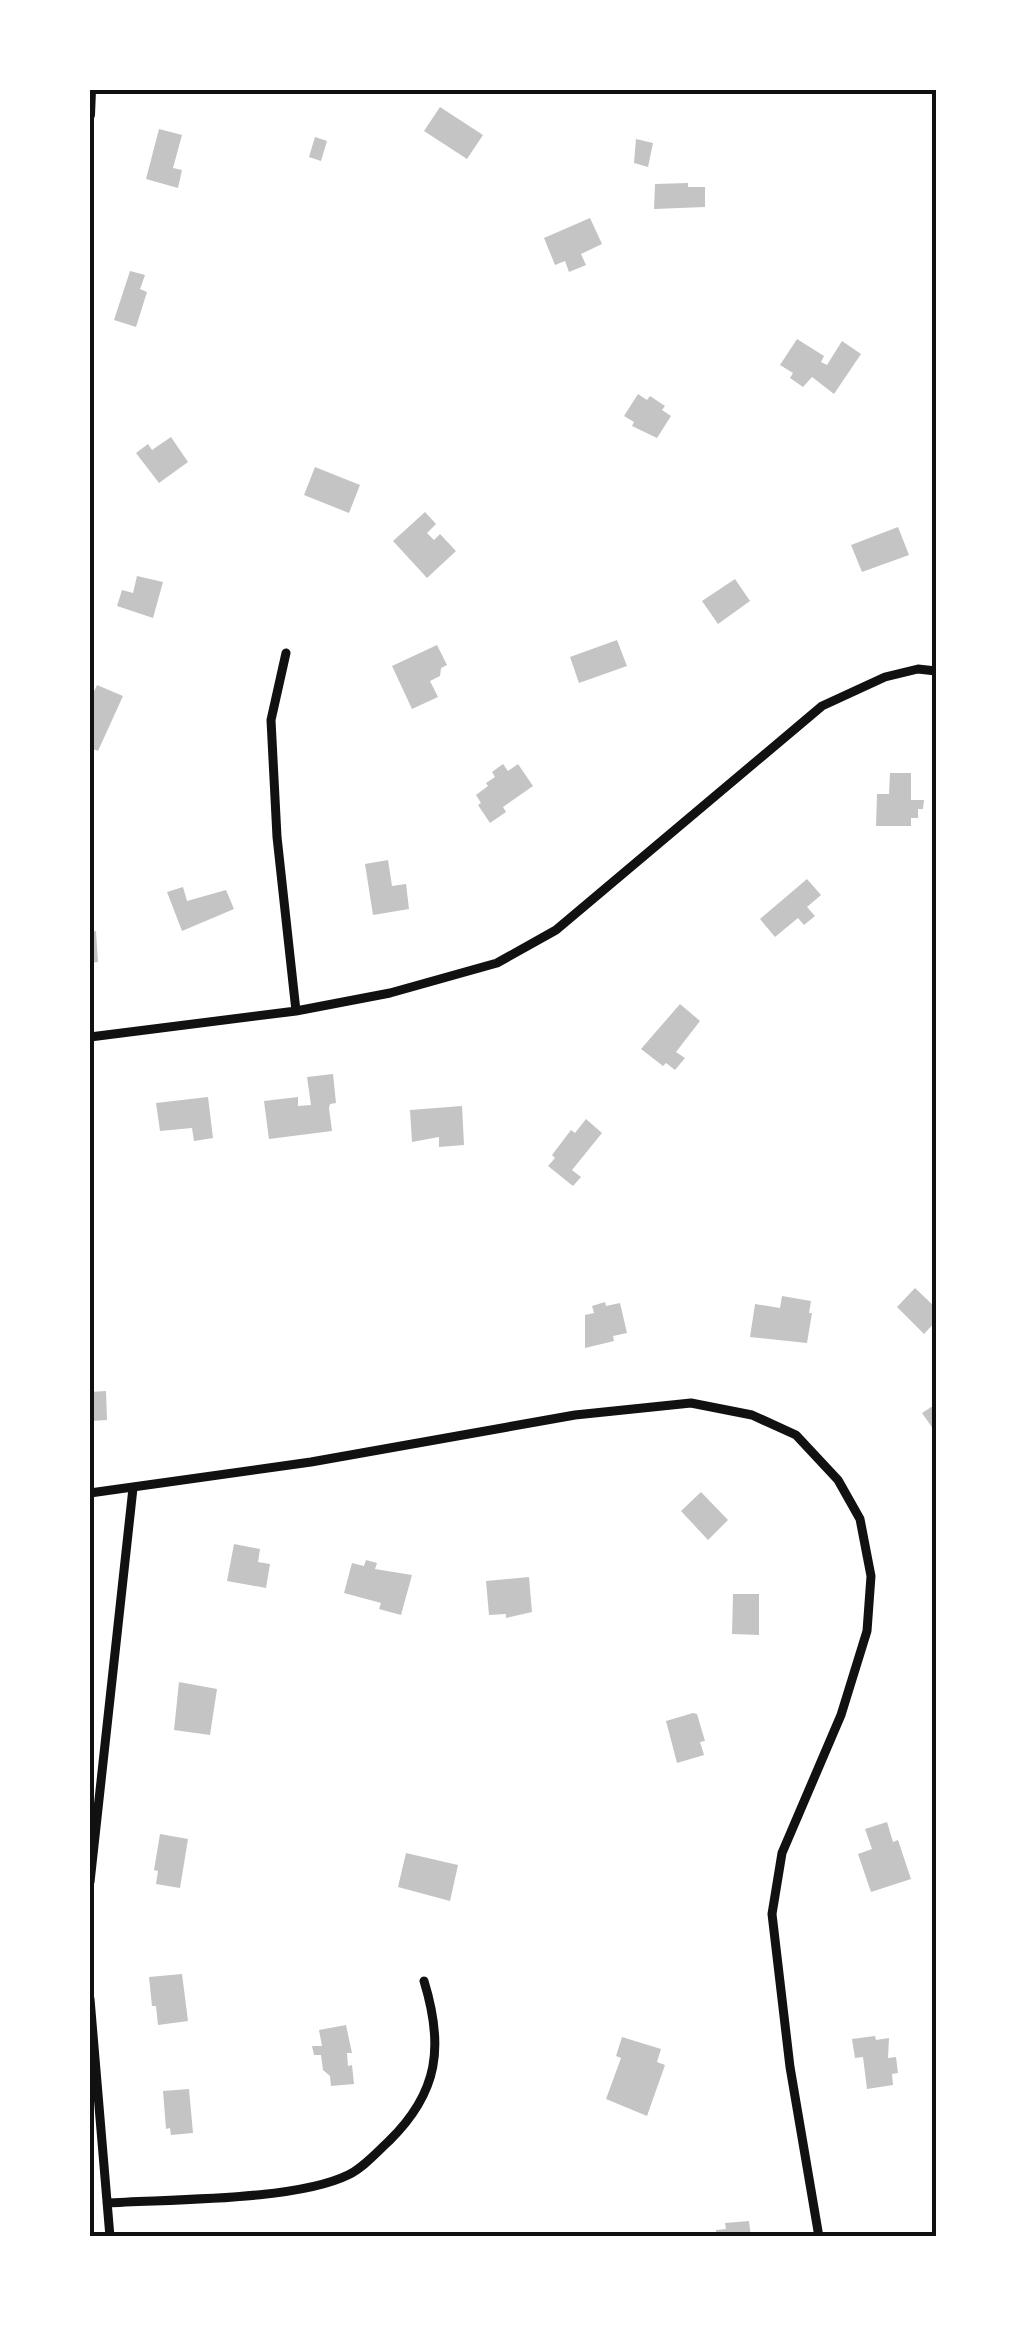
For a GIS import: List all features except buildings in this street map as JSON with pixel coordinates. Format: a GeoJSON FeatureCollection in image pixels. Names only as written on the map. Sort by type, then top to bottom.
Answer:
{"type":"FeatureCollection","features":[{"type":"Feature","properties":{"kind":"street"},"geometry":{"type":"LineString","coordinates":[[90,115],[92,90]]}},
{"type":"Feature","properties":{"kind":"street"},"geometry":{"type":"LineString","coordinates":[[286,653],[270,720],[277,837],[296,1010]]}},
{"type":"Feature","properties":{"kind":"street"},"geometry":{"type":"LineString","coordinates":[[90,1037],[390,994],[498,963],[556,930],[822,706],[885,678],[918,668],[936,671]]}},
{"type":"Feature","properties":{"kind":"street"},"geometry":{"type":"LineString","coordinates":[[90,1492],[311,1462],[576,1416],[691,1404],[752,1415],[796,1435],[838,1480],[860,1519],[871,1576],[867,1631],[842,1715],[782,1853],[772,1914],[790,2067],[819,2237]]}},
{"type":"Feature","properties":{"kind":"street"},"geometry":{"type":"LineString","coordinates":[[90,1882],[132,1488]]}},
{"type":"Feature","properties":{"kind":"street"},"geometry":{"type":"LineString","coordinates":[[107,2203],[267,2192],[321,2184],[350,2174],[410,2121],[422,2100],[434,2062],[436,2021],[424,1981]]}},
{"type":"Feature","properties":{"kind":"street"},"geometry":{"type":"LineString","coordinates":[[90,1999],[110,2237]]}}]}
